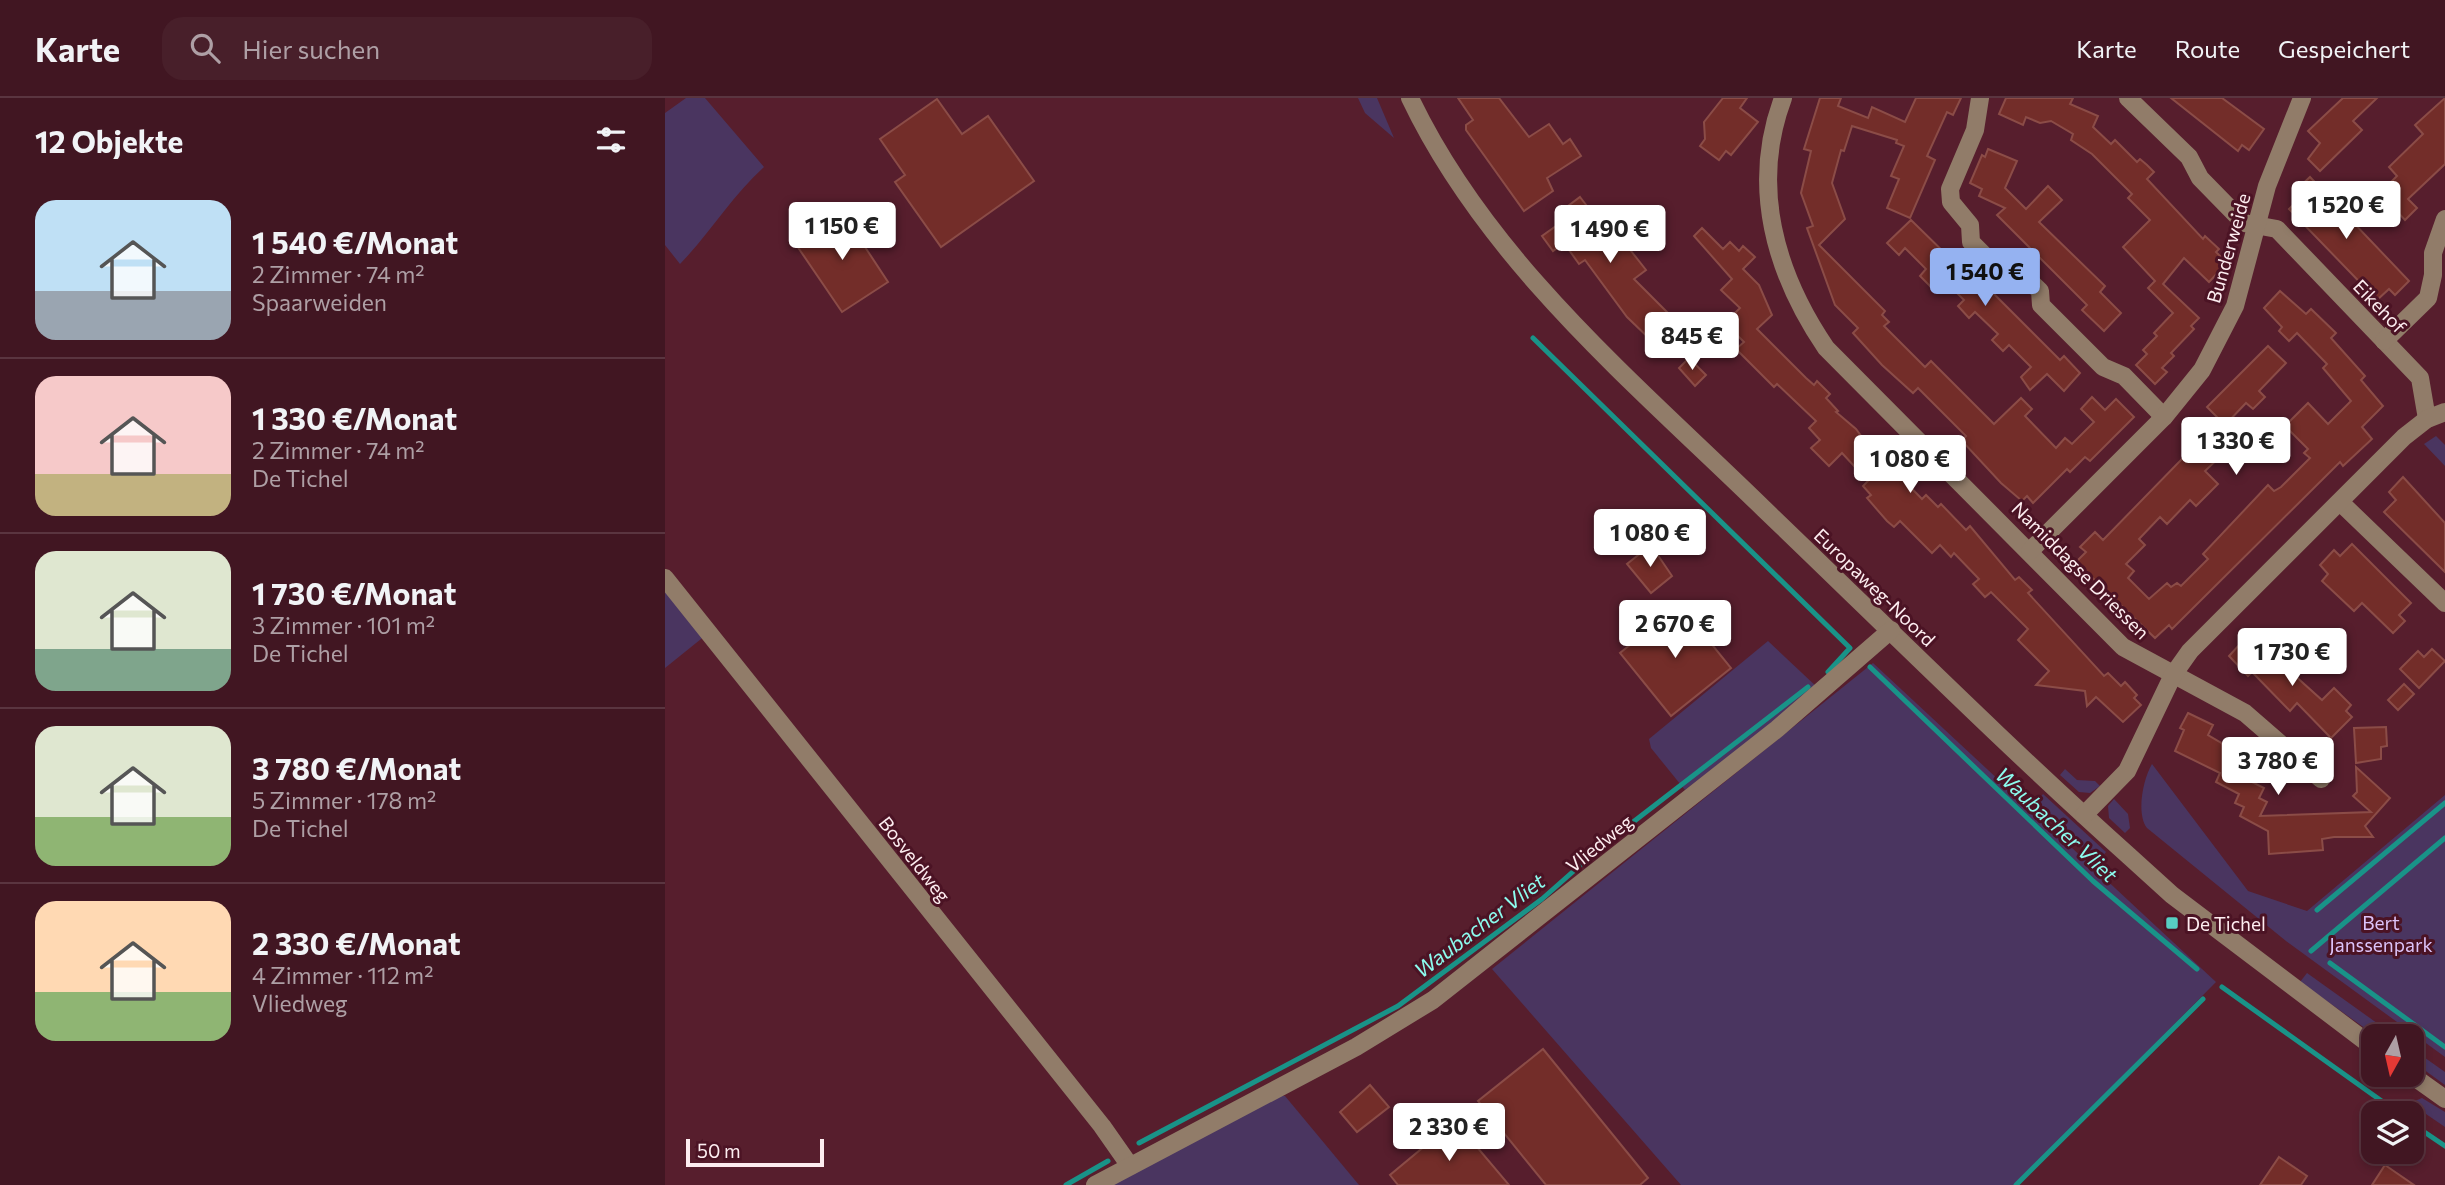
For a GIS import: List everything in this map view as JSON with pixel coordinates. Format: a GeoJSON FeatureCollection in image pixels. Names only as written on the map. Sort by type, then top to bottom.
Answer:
{"type":"FeatureCollection","features":[{"type":"Feature","properties":{"kind":"street","name":"Europaweg-Noord"},"geometry":{"type":"LineString","coordinates":[[1410,98],[1458,181],[1521,265],[1640,388],[2084,815],[2172,895],[2361,1038]]}},
{"type":"Feature","properties":{"kind":"street","name":"Namiddagse Driessen"},"geometry":{"type":"LineString","coordinates":[[1783,98],[1768,158],[1767,192],[1779,259],[1802,310],[1826,348],[2123,647],[2173,675]]}},
{"type":"Feature","properties":{"kind":"street"},"geometry":{"type":"LineString","coordinates":[[1980,98],[1975,130],[1950,189],[1953,206],[1970,225],[1971,242],[2003,274],[2024,275],[2040,291],[2042,305],[2103,368],[2124,376],[2164,417]]}},
{"type":"Feature","properties":{"kind":"street","name":"Eikehof"},"geometry":{"type":"LineString","coordinates":[[2128,98],[2189,157],[2200,178],[2244,223],[2277,229],[2420,378],[2427,419]]}},
{"type":"Feature","properties":{"kind":"street","name":"Bunderweide"},"geometry":{"type":"LineString","coordinates":[[2030,551],[2164,417],[2184,394],[2220,339],[2245,277],[2280,150],[2302,98]]}},
{"type":"Feature","properties":{"kind":"street"},"geometry":{"type":"LineString","coordinates":[[2384,341],[2428,298],[2433,275],[2433,253],[2445,219]]}},
{"type":"Feature","properties":{"kind":"street"},"geometry":{"type":"LineString","coordinates":[[2084,815],[2127,771],[2173,675],[2190,651],[2427,419],[2445,412]]}},
{"type":"Feature","properties":{"kind":"street"},"geometry":{"type":"LineString","coordinates":[[2340,502],[2445,603]]}},
{"type":"Feature","properties":{"kind":"street","name":"Bosveldweg"},"geometry":{"type":"LineString","coordinates":[[665,578],[1102,1126],[1130,1166]]}},
{"type":"Feature","properties":{"kind":"street","name":"Vliedweg"},"geometry":{"type":"LineString","coordinates":[[1095,1185],[1356,1047],[1433,1000],[1777,729],[1891,630]]}},
{"type":"Feature","properties":{"kind":"street"},"geometry":{"type":"LineString","coordinates":[[2173,675],[2245,713],[2321,779]]}},
{"type":"Feature","properties":{"kind":"street"},"geometry":{"type":"LineString","coordinates":[[2424,1084],[2445,1099]]}},
{"type":"Feature","properties":{"kind":"green space"},"geometry":{"type":"Polygon","coordinates":[[[686,98],[705,98],[764,167],[680,264],[665,245],[665,113],[686,98]]]}},
{"type":"Feature","properties":{"kind":"green space"},"geometry":{"type":"Polygon","coordinates":[[[1358,98],[1377,98],[1394,138],[1365,113],[1358,98]]]}},
{"type":"Feature","properties":{"kind":"green space"},"geometry":{"type":"Polygon","coordinates":[[[2436,436],[2445,445],[2445,466],[2424,444],[2436,436]]]}},
{"type":"Feature","properties":{"kind":"green space"},"geometry":{"type":"Polygon","coordinates":[[[665,587],[706,635],[665,668],[665,587]]]}},
{"type":"Feature","properties":{"kind":"green space"},"geometry":{"type":"Polygon","coordinates":[[[1768,641],[1818,688],[1685,790],[1651,748],[1649,739],[1768,641]]]}},
{"type":"Feature","properties":{"kind":"green space"},"geometry":{"type":"Polygon","coordinates":[[[1873,663],[2216,982],[2015,1185],[1681,1185],[1492,969],[1873,663]]]}},
{"type":"Feature","properties":{"kind":"green space","name":"Bert Janssenpark"},"geometry":{"type":"Polygon","coordinates":[[[2152,764],[2248,891],[2307,911],[2445,795],[2445,1057],[2424,1042],[2424,1024],[2400,1024],[2286,941],[2147,828],[2141,806],[2146,778],[2152,764]]]}},
{"type":"Feature","properties":{"kind":"green space"},"geometry":{"type":"Polygon","coordinates":[[[2065,769],[2077,780],[2095,781],[2100,786],[2090,793],[2079,792],[2060,775],[2065,769]]]}},
{"type":"Feature","properties":{"kind":"green space"},"geometry":{"type":"Polygon","coordinates":[[[2043,794],[2106,852],[2102,857],[2095,859],[2036,803],[2043,794]]]}},
{"type":"Feature","properties":{"kind":"green space"},"geometry":{"type":"Polygon","coordinates":[[[2114,799],[2128,814],[2130,828],[2125,833],[2109,818],[2108,806],[2114,799]]]}},
{"type":"Feature","properties":{"kind":"green space"},"geometry":{"type":"Polygon","coordinates":[[[2307,973],[2378,1024],[2361,1025],[2300,982],[2307,973]]]}},
{"type":"Feature","properties":{"kind":"green space"},"geometry":{"type":"Polygon","coordinates":[[[2424,1057],[2445,1072],[2445,1085],[2424,1070],[2424,1057]]]}},
{"type":"Feature","properties":{"kind":"green space"},"geometry":{"type":"Polygon","coordinates":[[[1275,1096],[1285,1096],[1359,1185],[1105,1185],[1275,1096]]]}},
{"type":"Feature","properties":{"kind":"green space"},"geometry":{"type":"Polygon","coordinates":[[[2422,1098],[2445,1112],[2445,1127],[2424,1113],[2424,1101],[2415,1101],[2422,1098]]]}},
{"type":"Feature","properties":{"kind":"building"},"geometry":{"type":"Polygon","coordinates":[[[1458,98],[1499,98],[1529,137],[1549,124],[1563,144],[1570,139],[1581,156],[1547,178],[1553,191],[1524,211],[1466,130],[1466,125],[1473,120],[1458,98]]]}},
{"type":"Feature","properties":{"kind":"building"},"geometry":{"type":"Polygon","coordinates":[[[1723,98],[1747,98],[1740,108],[1758,122],[1731,155],[1726,151],[1719,160],[1700,146],[1705,139],[1704,122],[1723,98]]]}},
{"type":"Feature","properties":{"kind":"building"},"geometry":{"type":"Polygon","coordinates":[[[1820,98],[1841,98],[1838,106],[1868,118],[1872,107],[1905,122],[1916,98],[1961,98],[1953,115],[1947,112],[1927,156],[1935,160],[1910,218],[1887,208],[1899,179],[1891,176],[1904,146],[1896,143],[1897,140],[1852,126],[1844,151],[1841,150],[1832,183],[1845,219],[1819,245],[1885,311],[1882,315],[1889,322],[1884,326],[1925,367],[1931,361],[1994,424],[2021,398],[2032,409],[2025,416],[2056,448],[2065,438],[2072,444],[2094,422],[2081,409],[2092,397],[2105,410],[2116,399],[2134,417],[2090,461],[2085,457],[2070,472],[2067,469],[2033,503],[2027,496],[2022,501],[2001,483],[1962,441],[1966,436],[1918,388],[1913,393],[1882,365],[1853,333],[1858,328],[1835,305],[1807,228],[1813,226],[1801,193],[1811,151],[1804,149],[1820,98]]]}},
{"type":"Feature","properties":{"kind":"building"},"geometry":{"type":"Polygon","coordinates":[[[2006,98],[2073,98],[2070,104],[2098,116],[2093,127],[2111,144],[2115,140],[2137,162],[2140,159],[2154,172],[2147,179],[2203,239],[2205,236],[2219,249],[2216,252],[2227,263],[2209,282],[2184,258],[2163,284],[2199,318],[2191,326],[2194,329],[2171,353],[2174,356],[2162,368],[2167,372],[2155,384],[2136,365],[2147,354],[2143,350],[2157,336],[2154,333],[2173,313],[2148,288],[2155,281],[2123,247],[2150,220],[2128,198],[2132,194],[2092,154],[2071,140],[2073,134],[2051,121],[2040,123],[2026,117],[2023,125],[1999,114],[2006,98]]]}},
{"type":"Feature","properties":{"kind":"building"},"geometry":{"type":"Polygon","coordinates":[[[2171,98],[2222,98],[2264,129],[2249,150],[2242,145],[2238,151],[2171,98]]]}},
{"type":"Feature","properties":{"kind":"building"},"geometry":{"type":"Polygon","coordinates":[[[2343,98],[2377,98],[2353,121],[2362,130],[2320,171],[2308,159],[2320,143],[2308,131],[2343,98]]]}},
{"type":"Feature","properties":{"kind":"building"},"geometry":{"type":"Polygon","coordinates":[[[2445,98],[2445,164],[2408,199],[2417,208],[2405,220],[2380,193],[2397,176],[2389,167],[2423,134],[2415,125],[2445,98]]]}},
{"type":"Feature","properties":{"kind":"building"},"geometry":{"type":"Polygon","coordinates":[[[937,99],[962,134],[988,116],[1034,181],[941,247],[895,182],[905,175],[880,139],[937,99]]]}},
{"type":"Feature","properties":{"kind":"building"},"geometry":{"type":"Polygon","coordinates":[[[1988,149],[2017,161],[2005,188],[2026,209],[2048,186],[2062,200],[2039,222],[2105,286],[2100,292],[2121,313],[2104,331],[2082,310],[2087,305],[1997,215],[2005,208],[1979,196],[1982,189],[1970,183],[1982,155],[1985,157],[1988,149]]]}},
{"type":"Feature","properties":{"kind":"building"},"geometry":{"type":"Polygon","coordinates":[[[2310,177],[2409,281],[2395,295],[2389,289],[2377,300],[2289,209],[2301,197],[2295,191],[2310,177]]]}},
{"type":"Feature","properties":{"kind":"building"},"geometry":{"type":"Polygon","coordinates":[[[1580,197],[1597,219],[1601,216],[1609,227],[1635,231],[1624,242],[1646,270],[1634,279],[1675,320],[1653,342],[1627,317],[1585,260],[1579,264],[1564,243],[1553,251],[1542,236],[1570,216],[1564,209],[1580,197]]]}},
{"type":"Feature","properties":{"kind":"building"},"geometry":{"type":"Polygon","coordinates":[[[842,212],[888,282],[842,312],[795,243],[842,212]]]}},
{"type":"Feature","properties":{"kind":"building"},"geometry":{"type":"Polygon","coordinates":[[[1911,220],[1956,264],[1960,260],[2060,360],[2064,356],[2080,373],[2064,391],[2047,374],[2030,390],[2021,377],[2031,367],[2009,345],[2003,351],[1992,340],[1998,334],[1975,312],[1969,318],[1958,306],[1964,300],[1942,278],[1932,288],[1920,276],[1926,269],[1905,248],[1899,255],[1887,243],[1911,220]]]}},
{"type":"Feature","properties":{"kind":"building"},"geometry":{"type":"Polygon","coordinates":[[[1702,228],[1723,249],[1730,242],[1739,251],[1743,246],[1755,257],[1743,269],[1759,285],[1772,315],[1757,329],[1806,378],[1814,385],[1817,381],[1830,394],[1826,398],[1838,411],[1836,412],[1856,429],[1867,444],[1871,440],[1883,452],[1880,456],[1922,499],[1926,495],[1938,507],[1941,504],[1966,530],[1970,526],[2015,580],[2019,577],[2032,590],[2028,593],[2104,676],[2108,673],[2121,686],[2125,682],[2137,695],[2134,698],[2141,705],[2123,722],[2096,697],[2087,706],[2085,691],[2036,685],[2049,671],[2018,640],[2028,629],[1991,592],[1985,597],[1973,584],[1979,579],[1954,553],[1951,557],[1940,545],[1932,553],[1900,521],[1894,527],[1887,521],[1867,498],[1871,495],[1863,486],[1868,481],[1842,453],[1829,466],[1811,448],[1820,440],[1809,428],[1816,421],[1777,384],[1774,387],[1736,349],[1744,342],[1725,323],[1740,308],[1721,290],[1732,279],[1694,236],[1702,228]]]}},
{"type":"Feature","properties":{"kind":"building"},"geometry":{"type":"Polygon","coordinates":[[[2280,291],[2306,314],[2311,309],[2336,333],[2331,338],[2365,376],[2361,380],[2383,406],[2362,427],[2372,439],[2343,466],[2340,462],[2172,629],[2169,625],[2155,638],[2076,562],[2086,552],[2080,547],[2095,532],[2103,540],[2220,420],[2207,407],[2268,346],[2286,363],[2259,391],[2265,397],[2253,409],[2246,403],[2225,425],[2248,449],[2238,459],[2227,450],[2205,471],[2218,484],[2196,506],[2190,500],[2167,524],[2160,517],[2139,539],[2145,545],[2126,564],[2134,571],[2128,578],[2149,599],[2167,583],[2171,587],[2177,583],[2181,586],[2208,559],[2203,554],[2268,485],[2274,491],[2281,487],[2310,458],[2304,453],[2308,449],[2285,426],[2308,403],[2328,424],[2351,401],[2323,368],[2327,364],[2297,333],[2289,341],[2279,331],[2282,327],[2264,308],[2280,291]]]}},
{"type":"Feature","properties":{"kind":"building"},"geometry":{"type":"Polygon","coordinates":[[[1689,358],[1706,375],[1695,386],[1679,368],[1689,358]]]}},
{"type":"Feature","properties":{"kind":"building"},"geometry":{"type":"Polygon","coordinates":[[[2403,477],[2445,523],[2445,572],[2384,512],[2396,500],[2389,492],[2403,477]]]}},
{"type":"Feature","properties":{"kind":"building"},"geometry":{"type":"Polygon","coordinates":[[[2352,544],[2411,603],[2399,615],[2405,621],[2393,633],[2362,603],[2354,611],[2322,581],[2328,574],[2320,565],[2334,550],[2340,556],[2352,544]]]}},
{"type":"Feature","properties":{"kind":"building"},"geometry":{"type":"Polygon","coordinates":[[[1651,545],[1672,576],[1651,593],[1627,564],[1651,545]]]}},
{"type":"Feature","properties":{"kind":"building"},"geometry":{"type":"Polygon","coordinates":[[[1680,605],[1731,668],[1671,716],[1620,653],[1680,605]]]}},
{"type":"Feature","properties":{"kind":"building"},"geometry":{"type":"Polygon","coordinates":[[[2253,638],[2322,700],[2334,688],[2351,705],[2346,711],[2352,717],[2331,738],[2297,703],[2290,711],[2252,672],[2248,676],[2229,656],[2241,643],[2244,646],[2253,638]]]}},
{"type":"Feature","properties":{"kind":"building"},"geometry":{"type":"Polygon","coordinates":[[[2432,649],[2445,661],[2419,688],[2400,669],[2418,651],[2424,657],[2432,649]]]}},
{"type":"Feature","properties":{"kind":"building"},"geometry":{"type":"Polygon","coordinates":[[[2404,684],[2414,694],[2398,710],[2388,700],[2404,684]]]}},
{"type":"Feature","properties":{"kind":"building"},"geometry":{"type":"Polygon","coordinates":[[[2188,713],[2213,725],[2208,735],[2240,754],[2235,764],[2244,768],[2240,776],[2264,788],[2259,798],[2267,802],[2260,816],[2371,812],[2353,796],[2357,792],[2356,767],[2390,798],[2365,826],[2373,837],[2334,837],[2322,839],[2323,850],[2269,854],[2268,831],[2240,816],[2244,807],[2235,803],[2239,794],[2216,782],[2220,773],[2175,751],[2184,730],[2180,728],[2188,713]]]}},
{"type":"Feature","properties":{"kind":"building"},"geometry":{"type":"Polygon","coordinates":[[[2386,727],[2387,746],[2381,747],[2381,759],[2356,763],[2354,728],[2386,727]]]}},
{"type":"Feature","properties":{"kind":"building"},"geometry":{"type":"Polygon","coordinates":[[[1543,1049],[1648,1178],[1640,1185],[1546,1185],[1478,1101],[1543,1049]]]}},
{"type":"Feature","properties":{"kind":"building"},"geometry":{"type":"Polygon","coordinates":[[[1370,1085],[1389,1107],[1357,1132],[1340,1112],[1370,1085]]]}},
{"type":"Feature","properties":{"kind":"building"},"geometry":{"type":"Polygon","coordinates":[[[1455,1121],[1509,1185],[1398,1185],[1390,1175],[1455,1121]]]}},
{"type":"Feature","properties":{"kind":"building"},"geometry":{"type":"Polygon","coordinates":[[[2279,1157],[2307,1176],[2301,1185],[2260,1185],[2279,1157]]]}},
{"type":"Feature","properties":{"kind":"building"},"geometry":{"type":"Polygon","coordinates":[[[2385,1165],[2414,1185],[2372,1185],[2385,1165]]]}},
{"type":"Feature","properties":{"kind":"waterway"},"geometry":{"type":"LineString","coordinates":[[1533,338],[1850,648],[1828,672]]}},
{"type":"Feature","properties":{"kind":"waterway","name":"Waubacher Vliet"},"geometry":{"type":"LineString","coordinates":[[1870,667],[2093,881],[2197,969]]}},
{"type":"Feature","properties":{"kind":"waterway","name":"Waubacher Vliet"},"geometry":{"type":"LineString","coordinates":[[1139,1143],[1398,1006],[1542,899],[1602,846],[1808,687]]}},
{"type":"Feature","properties":{"kind":"waterway"},"geometry":{"type":"LineString","coordinates":[[2317,910],[2445,803]]}},
{"type":"Feature","properties":{"kind":"waterway"},"geometry":{"type":"LineString","coordinates":[[2311,951],[2445,838]]}},
{"type":"Feature","properties":{"kind":"waterway"},"geometry":{"type":"LineString","coordinates":[[2330,963],[2445,1047]]}},
{"type":"Feature","properties":{"kind":"waterway","name":"Waubacher Vliet"},"geometry":{"type":"LineString","coordinates":[[2222,987],[2382,1101]]}},
{"type":"Feature","properties":{"kind":"waterway"},"geometry":{"type":"LineString","coordinates":[[2016,1185],[2203,999]]}},
{"type":"Feature","properties":{"kind":"waterway"},"geometry":{"type":"LineString","coordinates":[[2424,1132],[2445,1146]]}},
{"type":"Feature","properties":{"kind":"waterway","name":"Waubacher Vliet"},"geometry":{"type":"LineString","coordinates":[[1066,1185],[1108,1161]]}},
{"type":"Feature","properties":{"kind":"place","name":"De Tichel"},"geometry":{"type":"Point","coordinates":[2172,923]}}]}
